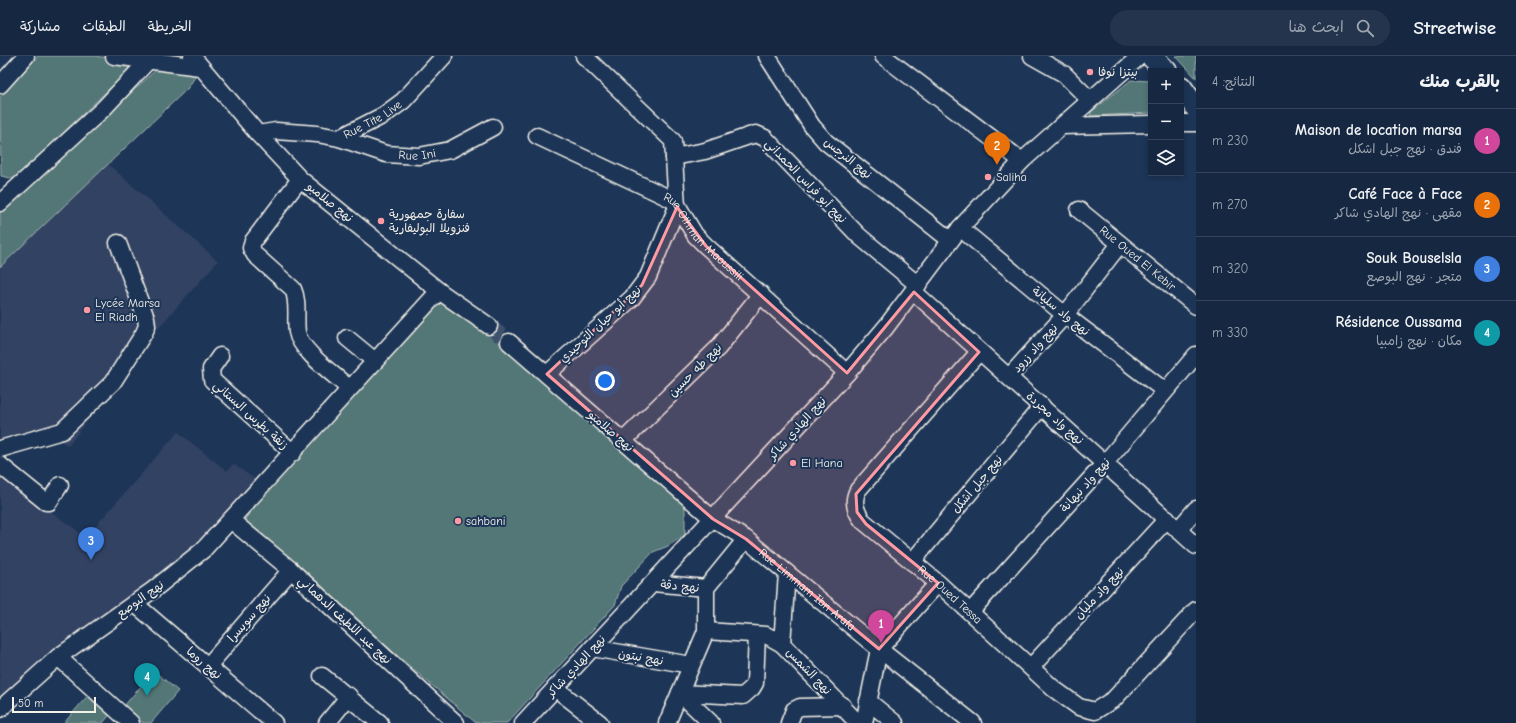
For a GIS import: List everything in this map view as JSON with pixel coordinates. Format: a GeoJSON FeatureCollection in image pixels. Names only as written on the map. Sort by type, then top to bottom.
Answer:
{"type":"FeatureCollection","features":[{"type":"Feature","properties":{"kind":"main road"},"geometry":{"type":"LineString","coordinates":[[1152,56],[1163,68]]}},
{"type":"Feature","properties":{"kind":"main road"},"geometry":{"type":"LineString","coordinates":[[1184,91],[1196,108]]}},
{"type":"Feature","properties":{"kind":"street"},"geometry":{"type":"LineString","coordinates":[[0,85],[26,56]]}},
{"type":"Feature","properties":{"kind":"street"},"geometry":{"type":"LineString","coordinates":[[114,56],[148,62],[196,61]]}},
{"type":"Feature","properties":{"kind":"street","name":"Rue Tite Live"},"geometry":{"type":"LineString","coordinates":[[258,134],[276,131],[317,134],[339,138],[384,116],[403,101],[444,56]]}},
{"type":"Feature","properties":{"kind":"street","name":"نهج أبو حيان التوحيدي"},"geometry":{"type":"LineString","coordinates":[[547,374],[632,298],[642,285],[654,264],[677,207],[674,144],[671,138],[584,56]]}},
{"type":"Feature","properties":{"kind":"street","name":"نهج النرجس"},"geometry":{"type":"LineString","coordinates":[[767,56],[812,126],[826,142],[955,234]]}},
{"type":"Feature","properties":{"kind":"street"},"geometry":{"type":"LineString","coordinates":[[883,56],[1022,161]]}},
{"type":"Feature","properties":{"kind":"street"},"geometry":{"type":"LineString","coordinates":[[1032,56],[1064,74],[1090,100]]}},
{"type":"Feature","properties":{"kind":"street","name":"نهج الهادي شاكر"},"geometry":{"type":"LineString","coordinates":[[523,723],[847,373],[916,289],[955,234],[1022,161],[1140,56]]}},
{"type":"Feature","properties":{"kind":"street","name":"نهج صلامبو"},"geometry":{"type":"LineString","coordinates":[[196,61],[258,134],[300,178],[438,291],[488,326]]}},
{"type":"Feature","properties":{"kind":"street"},"geometry":{"type":"LineString","coordinates":[[2,195],[104,108],[148,62]]}},
{"type":"Feature","properties":{"kind":"street"},"geometry":{"type":"LineString","coordinates":[[1184,123],[1196,123]]}},
{"type":"Feature","properties":{"kind":"street"},"geometry":{"type":"LineString","coordinates":[[1061,126],[1148,124]]}},
{"type":"Feature","properties":{"kind":"street","name":"Rue Ini"},"geometry":{"type":"LineString","coordinates":[[339,138],[386,154],[419,156],[450,150],[493,127]]}},
{"type":"Feature","properties":{"kind":"street","name":"نهج أبو فراس الحمداني"},"geometry":{"type":"LineString","coordinates":[[674,157],[705,151],[756,134],[765,138],[859,236],[916,289]]}},
{"type":"Feature","properties":{"kind":"street","name":"Rue Othman Maoussili"},"geometry":{"type":"LineString","coordinates":[[537,136],[667,197],[676,203],[695,235],[725,265],[761,294],[847,373]]}},
{"type":"Feature","properties":{"kind":"street"},"geometry":{"type":"LineString","coordinates":[[300,178],[253,241],[251,248],[255,255],[293,289],[296,296],[297,332],[304,347],[349,388]]}},
{"type":"Feature","properties":{"kind":"street","name":"Rue Oued El Kebir"},"geometry":{"type":"LineString","coordinates":[[1080,210],[1196,306]]}},
{"type":"Feature","properties":{"kind":"street","name":"نهج واد سليانة"},"geometry":{"type":"LineString","coordinates":[[955,234],[1165,391]]}},
{"type":"Feature","properties":{"kind":"street"},"geometry":{"type":"LineString","coordinates":[[0,448],[62,431],[113,382],[144,333],[148,326],[146,318],[118,243]]}},
{"type":"Feature","properties":{"kind":"street","name":"نهج واد زرود"},"geometry":{"type":"LineString","coordinates":[[1009,378],[1065,315],[1120,244]]}},
{"type":"Feature","properties":{"kind":"street","name":"نهج واد مجردة"},"geometry":{"type":"LineString","coordinates":[[916,289],[979,352],[1042,406],[1196,546]]}},
{"type":"Feature","properties":{"kind":"street","name":"نهج البوصع"},"geometry":{"type":"LineString","coordinates":[[0,709],[58,657],[184,567],[204,550],[438,291]]}},
{"type":"Feature","properties":{"kind":"street","name":"نهج طه حسين"},"geometry":{"type":"LineString","coordinates":[[623,441],[718,348],[761,294]]}},
{"type":"Feature","properties":{"kind":"street"},"geometry":{"type":"LineString","coordinates":[[347,338],[375,361]]}},
{"type":"Feature","properties":{"kind":"street","name":"نهج صلامبو"},"geometry":{"type":"LineString","coordinates":[[509,342],[713,519]]}},
{"type":"Feature","properties":{"kind":"street","name":"Rue Oued Tessa"},"geometry":{"type":"LineString","coordinates":[[979,352],[856,494],[856,507],[862,521],[938,583],[1064,697],[1096,717],[1196,610]]}},
{"type":"Feature","properties":{"kind":"street","name":"نهج واد نبهانة"},"geometry":{"type":"LineString","coordinates":[[970,612],[1105,463],[1196,355]]}},
{"type":"Feature","properties":{"kind":"street","name":"زنقة بطرس البستاني"},"geometry":{"type":"LineString","coordinates":[[220,356],[211,369],[212,380],[293,453]]}},
{"type":"Feature","properties":{"kind":"street","name":"نهج جبل اشكل"},"geometry":{"type":"LineString","coordinates":[[912,562],[1042,406]]}},
{"type":"Feature","properties":{"kind":"street"},"geometry":{"type":"LineString","coordinates":[[0,465],[46,502],[49,502],[60,485]]}},
{"type":"Feature","properties":{"kind":"street","name":"نهج واد مليان"},"geometry":{"type":"LineString","coordinates":[[1031,666],[1173,524],[1196,509]]}},
{"type":"Feature","properties":{"kind":"street","name":"Rue Limmam Ibn Arafa"},"geometry":{"type":"LineString","coordinates":[[713,519],[746,539],[967,721]]}},
{"type":"Feature","properties":{"kind":"street","name":"نهج عبد اللطيف الدهماني"},"geometry":{"type":"LineString","coordinates":[[232,520],[291,570],[456,723]]}},
{"type":"Feature","properties":{"kind":"street"},"geometry":{"type":"LineString","coordinates":[[667,723],[706,631],[706,588],[746,539]]}},
{"type":"Feature","properties":{"kind":"street","name":"نهج سويسرا"},"geometry":{"type":"LineString","coordinates":[[208,666],[291,570]]}},
{"type":"Feature","properties":{"kind":"street"},"geometry":{"type":"LineString","coordinates":[[782,644],[787,573]]}},
{"type":"Feature","properties":{"kind":"street","name":"نهج دقة"},"geometry":{"type":"LineString","coordinates":[[653,583],[706,588]]}},
{"type":"Feature","properties":{"kind":"street"},"geometry":{"type":"LineString","coordinates":[[864,723],[879,649],[938,583]]}},
{"type":"Feature","properties":{"kind":"street","name":"نهج روما"},"geometry":{"type":"LineString","coordinates":[[134,603],[274,723]]}},
{"type":"Feature","properties":{"kind":"street","name":"نهج الشمس"},"geometry":{"type":"LineString","coordinates":[[706,631],[766,636],[782,644],[858,723]]}},
{"type":"Feature","properties":{"kind":"street"},"geometry":{"type":"LineString","coordinates":[[680,693],[743,696],[755,683],[757,635]]}},
{"type":"Feature","properties":{"kind":"street","name":"نهج نبتون"},"geometry":{"type":"LineString","coordinates":[[592,648],[691,665]]}},
{"type":"Feature","properties":{"kind":"street"},"geometry":{"type":"LineString","coordinates":[[58,657],[131,723]]}},
{"type":"Feature","properties":{"kind":"street"},"geometry":{"type":"LineString","coordinates":[[322,676],[349,696],[380,723]]}},
{"type":"Feature","properties":{"kind":"street"},"geometry":{"type":"LineString","coordinates":[[555,688],[600,723]]}},
{"type":"Feature","properties":{"kind":"street"},"geometry":{"type":"LineString","coordinates":[[680,693],[711,723]]}},
{"type":"Feature","properties":{"kind":"street"},"geometry":{"type":"LineString","coordinates":[[328,723],[349,696]]}},
{"type":"Feature","properties":{"kind":"street"},"geometry":{"type":"LineString","coordinates":[[868,701],[895,723]]}},
{"type":"Feature","properties":{"kind":"street"},"geometry":{"type":"LineString","coordinates":[[789,723],[794,710],[800,707],[842,706]]}},
{"type":"Feature","properties":{"kind":"highlighted area"},"geometry":{"type":"Polygon","coordinates":[[[677,207],[706,246],[847,373],[914,292],[979,352],[856,494],[857,512],[866,524],[938,583],[879,649],[746,539],[713,519],[547,374],[642,285],[677,207]]]}},
{"type":"Feature","properties":{"kind":"shaded area","name":"Lycée Marsa El Riadh"},"geometry":{"type":"Polygon","coordinates":[[[108,164],[218,261],[135,354],[126,371],[68,446],[53,435],[0,450],[0,267],[108,164]]]}},
{"type":"Feature","properties":{"kind":"shaded area"},"geometry":{"type":"Polygon","coordinates":[[[178,432],[227,471],[233,464],[256,480],[197,548],[128,598],[50,651],[0,696],[0,466],[31,497],[86,537],[178,432]]]}},
{"type":"Feature","properties":{"kind":"green space"},"geometry":{"type":"Polygon","coordinates":[[[38,56],[94,56],[132,61],[131,68],[15,179],[1,176],[0,97],[38,56]]]}},
{"type":"Feature","properties":{"kind":"green space"},"geometry":{"type":"Polygon","coordinates":[[[1176,56],[1196,56],[1196,78],[1176,56]]]}},
{"type":"Feature","properties":{"kind":"green space"},"geometry":{"type":"Polygon","coordinates":[[[159,67],[199,71],[187,89],[0,267],[0,213],[159,67]]]}},
{"type":"Feature","properties":{"kind":"green space"},"geometry":{"type":"Polygon","coordinates":[[[1131,80],[1148,81],[1148,113],[1090,116],[1091,112],[1131,80]]]}},
{"type":"Feature","properties":{"kind":"green space"},"geometry":{"type":"Polygon","coordinates":[[[440,296],[543,376],[685,501],[685,535],[668,546],[653,552],[621,586],[615,605],[507,723],[476,723],[242,523],[295,456],[440,296]]]}},
{"type":"Feature","properties":{"kind":"green space"},"geometry":{"type":"Polygon","coordinates":[[[154,671],[178,691],[151,723],[143,723],[124,706],[154,671]]]}},
{"type":"Feature","properties":{"kind":"green space"},"geometry":{"type":"Polygon","coordinates":[[[90,693],[112,712],[103,723],[64,723],[90,693]]]}},
{"type":"Feature","properties":{"kind":"tunnel"},"geometry":{"type":"LineString","coordinates":[[489,326],[509,342]]}},
{"type":"Feature","properties":{"kind":"place","name":"بيتزا نوفا"},"geometry":{"type":"Point","coordinates":[1090,72]}},
{"type":"Feature","properties":{"kind":"place","name":"Café Face à Face"},"geometry":{"type":"Point","coordinates":[997,165]}},
{"type":"Feature","properties":{"kind":"place","name":"Saliha"},"geometry":{"type":"Point","coordinates":[988,177]}},
{"type":"Feature","properties":{"kind":"place","name":"سفارة جمهورية فنزويلا البوليفارية"},"geometry":{"type":"Point","coordinates":[381,221]}},
{"type":"Feature","properties":{"kind":"place","name":"Lycée Marsa El Riadh"},"geometry":{"type":"Point","coordinates":[87,310]}},
{"type":"Feature","properties":{"kind":"place","name":"El Hana"},"geometry":{"type":"Point","coordinates":[793,463]}},
{"type":"Feature","properties":{"kind":"place","name":"sahbani"},"geometry":{"type":"Point","coordinates":[458,521]}},
{"type":"Feature","properties":{"kind":"place","name":"Souk Bouselsla"},"geometry":{"type":"Point","coordinates":[91,560]}},
{"type":"Feature","properties":{"kind":"place","name":"Maison de location marsa"},"geometry":{"type":"Point","coordinates":[881,643]}},
{"type":"Feature","properties":{"kind":"place","name":"Résidence Oussama"},"geometry":{"type":"Point","coordinates":[147,696]}}]}
